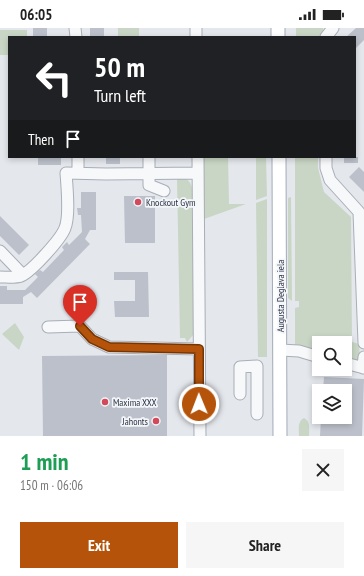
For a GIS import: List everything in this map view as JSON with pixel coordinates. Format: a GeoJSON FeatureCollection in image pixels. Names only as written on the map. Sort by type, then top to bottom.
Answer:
{"type":"FeatureCollection","features":[{"type":"Feature","properties":{"kind":"main road","name":"Augusta Deglava iela"},"geometry":{"type":"LineString","coordinates":[[279,158],[280,436]]}},
{"type":"Feature","properties":{"kind":"street"},"geometry":{"type":"LineString","coordinates":[[327,36],[333,28]]}},
{"type":"Feature","properties":{"kind":"street"},"geometry":{"type":"LineString","coordinates":[[78,158],[78,173]]}},
{"type":"Feature","properties":{"kind":"street"},"geometry":{"type":"LineString","coordinates":[[149,158],[149,185],[164,191]]}},
{"type":"Feature","properties":{"kind":"street"},"geometry":{"type":"LineString","coordinates":[[198,158],[200,436]]}},
{"type":"Feature","properties":{"kind":"street"},"geometry":{"type":"LineString","coordinates":[[326,158],[326,168],[330,180],[359,212],[364,343]]}},
{"type":"Feature","properties":{"kind":"street"},"geometry":{"type":"LineString","coordinates":[[0,277],[16,277],[23,275],[46,254],[65,228],[67,215],[66,172],[106,174],[198,173]]}},
{"type":"Feature","properties":{"kind":"street"},"geometry":{"type":"LineString","coordinates":[[0,251],[23,275]]}},
{"type":"Feature","properties":{"kind":"street"},"geometry":{"type":"LineString","coordinates":[[48,327],[80,326],[92,339],[109,347],[199,349]]}},
{"type":"Feature","properties":{"kind":"street"},"geometry":{"type":"LineString","coordinates":[[280,350],[299,351],[312,354]]}},
{"type":"Feature","properties":{"kind":"street"},"geometry":{"type":"LineString","coordinates":[[352,363],[364,364]]}},
{"type":"Feature","properties":{"kind":"street"},"geometry":{"type":"LineString","coordinates":[[240,394],[240,366],[257,366],[257,414]]}},
{"type":"Feature","properties":{"kind":"green space"},"geometry":{"type":"Polygon","coordinates":[[[118,28],[139,28],[139,36],[118,36],[118,28]]]}},
{"type":"Feature","properties":{"kind":"green space"},"geometry":{"type":"Polygon","coordinates":[[[296,28],[323,28],[323,36],[296,36],[296,28]]]}},
{"type":"Feature","properties":{"kind":"green space"},"geometry":{"type":"Polygon","coordinates":[[[0,30],[27,30],[27,36],[8,36],[8,55],[0,55],[0,30]]]}},
{"type":"Feature","properties":{"kind":"green space"},"geometry":{"type":"Polygon","coordinates":[[[203,158],[228,158],[229,204],[246,204],[204,219],[203,158]]]}},
{"type":"Feature","properties":{"kind":"green space"},"geometry":{"type":"Polygon","coordinates":[[[256,158],[266,158],[267,196],[256,200],[256,158]]]}},
{"type":"Feature","properties":{"kind":"green space"},"geometry":{"type":"Polygon","coordinates":[[[295,158],[318,158],[318,168],[324,192],[351,217],[352,336],[312,336],[312,350],[295,347],[295,308],[299,307],[299,301],[295,301],[295,158]]]}},
{"type":"Feature","properties":{"kind":"green space"},"geometry":{"type":"Polygon","coordinates":[[[177,178],[187,180],[192,188],[194,334],[187,342],[185,338],[180,338],[177,178]]]}},
{"type":"Feature","properties":{"kind":"green space"},"geometry":{"type":"Polygon","coordinates":[[[291,197],[292,301],[288,298],[288,198],[291,197]]]}},
{"type":"Feature","properties":{"kind":"green space"},"geometry":{"type":"Polygon","coordinates":[[[267,199],[267,357],[258,357],[256,203],[267,199]]]}},
{"type":"Feature","properties":{"kind":"green space"},"geometry":{"type":"Polygon","coordinates":[[[15,323],[24,337],[19,350],[2,334],[15,323]]]}},
{"type":"Feature","properties":{"kind":"green space"},"geometry":{"type":"Polygon","coordinates":[[[352,342],[359,344],[360,358],[357,360],[352,359],[352,342]]]}},
{"type":"Feature","properties":{"kind":"green space"},"geometry":{"type":"Polygon","coordinates":[[[304,418],[309,424],[309,436],[299,436],[299,424],[304,418]]]}},
{"type":"Feature","properties":{"kind":"building"},"geometry":{"type":"Polygon","coordinates":[[[33,28],[47,28],[47,36],[33,36],[33,28]]]}},
{"type":"Feature","properties":{"kind":"building"},"geometry":{"type":"Polygon","coordinates":[[[90,28],[104,28],[104,36],[90,36],[90,28]]]}},
{"type":"Feature","properties":{"kind":"building"},"geometry":{"type":"Polygon","coordinates":[[[356,28],[364,28],[364,40],[356,48],[356,36],[347,36],[356,28]]]}},
{"type":"Feature","properties":{"kind":"building"},"geometry":{"type":"Polygon","coordinates":[[[358,157],[358,163],[344,163],[344,158],[358,157]]]}},
{"type":"Feature","properties":{"kind":"building"},"geometry":{"type":"Polygon","coordinates":[[[38,158],[61,158],[61,165],[38,165],[38,158]]]}},
{"type":"Feature","properties":{"kind":"building"},"geometry":{"type":"Polygon","coordinates":[[[106,158],[120,158],[120,164],[106,164],[106,158]]]}},
{"type":"Feature","properties":{"kind":"building"},"geometry":{"type":"Polygon","coordinates":[[[359,167],[364,172],[364,192],[349,177],[359,167]]]}},
{"type":"Feature","properties":{"kind":"building"},"geometry":{"type":"Polygon","coordinates":[[[81,192],[96,192],[96,230],[90,230],[85,239],[90,244],[37,298],[31,292],[23,297],[23,304],[0,304],[0,286],[7,286],[7,290],[25,290],[38,277],[35,274],[40,270],[43,272],[64,250],[62,247],[67,242],[69,245],[82,232],[81,215],[78,215],[77,208],[81,208],[81,192]]]}},
{"type":"Feature","properties":{"kind":"building"},"geometry":{"type":"Polygon","coordinates":[[[124,196],[155,196],[155,243],[125,243],[124,196]]]}},
{"type":"Feature","properties":{"kind":"building"},"geometry":{"type":"Polygon","coordinates":[[[0,216],[29,245],[19,255],[0,236],[0,216]]]}},
{"type":"Feature","properties":{"kind":"building"},"geometry":{"type":"Polygon","coordinates":[[[114,272],[148,272],[149,317],[115,317],[114,301],[135,301],[135,280],[114,280],[114,272]]]}},
{"type":"Feature","properties":{"kind":"building"},"geometry":{"type":"Polygon","coordinates":[[[167,355],[167,436],[43,436],[42,356],[167,355]]]}},
{"type":"Feature","properties":{"kind":"building"},"geometry":{"type":"Polygon","coordinates":[[[324,377],[364,379],[362,436],[320,436],[321,424],[352,424],[352,384],[324,384],[324,377]]]}},
{"type":"Feature","properties":{"kind":"place","name":"Knockout Gym"},"geometry":{"type":"Point","coordinates":[138,202]}},
{"type":"Feature","properties":{"kind":"place","name":"Maxima XXX"},"geometry":{"type":"Point","coordinates":[105,402]}},
{"type":"Feature","properties":{"kind":"place","name":"Jahonts"},"geometry":{"type":"Point","coordinates":[156,421]}},
{"type":"Feature","properties":{"kind":"route"},"geometry":{"type":"LineString","coordinates":[[80,326],[92,339],[109,347],[199,349],[199,404]]}}]}
